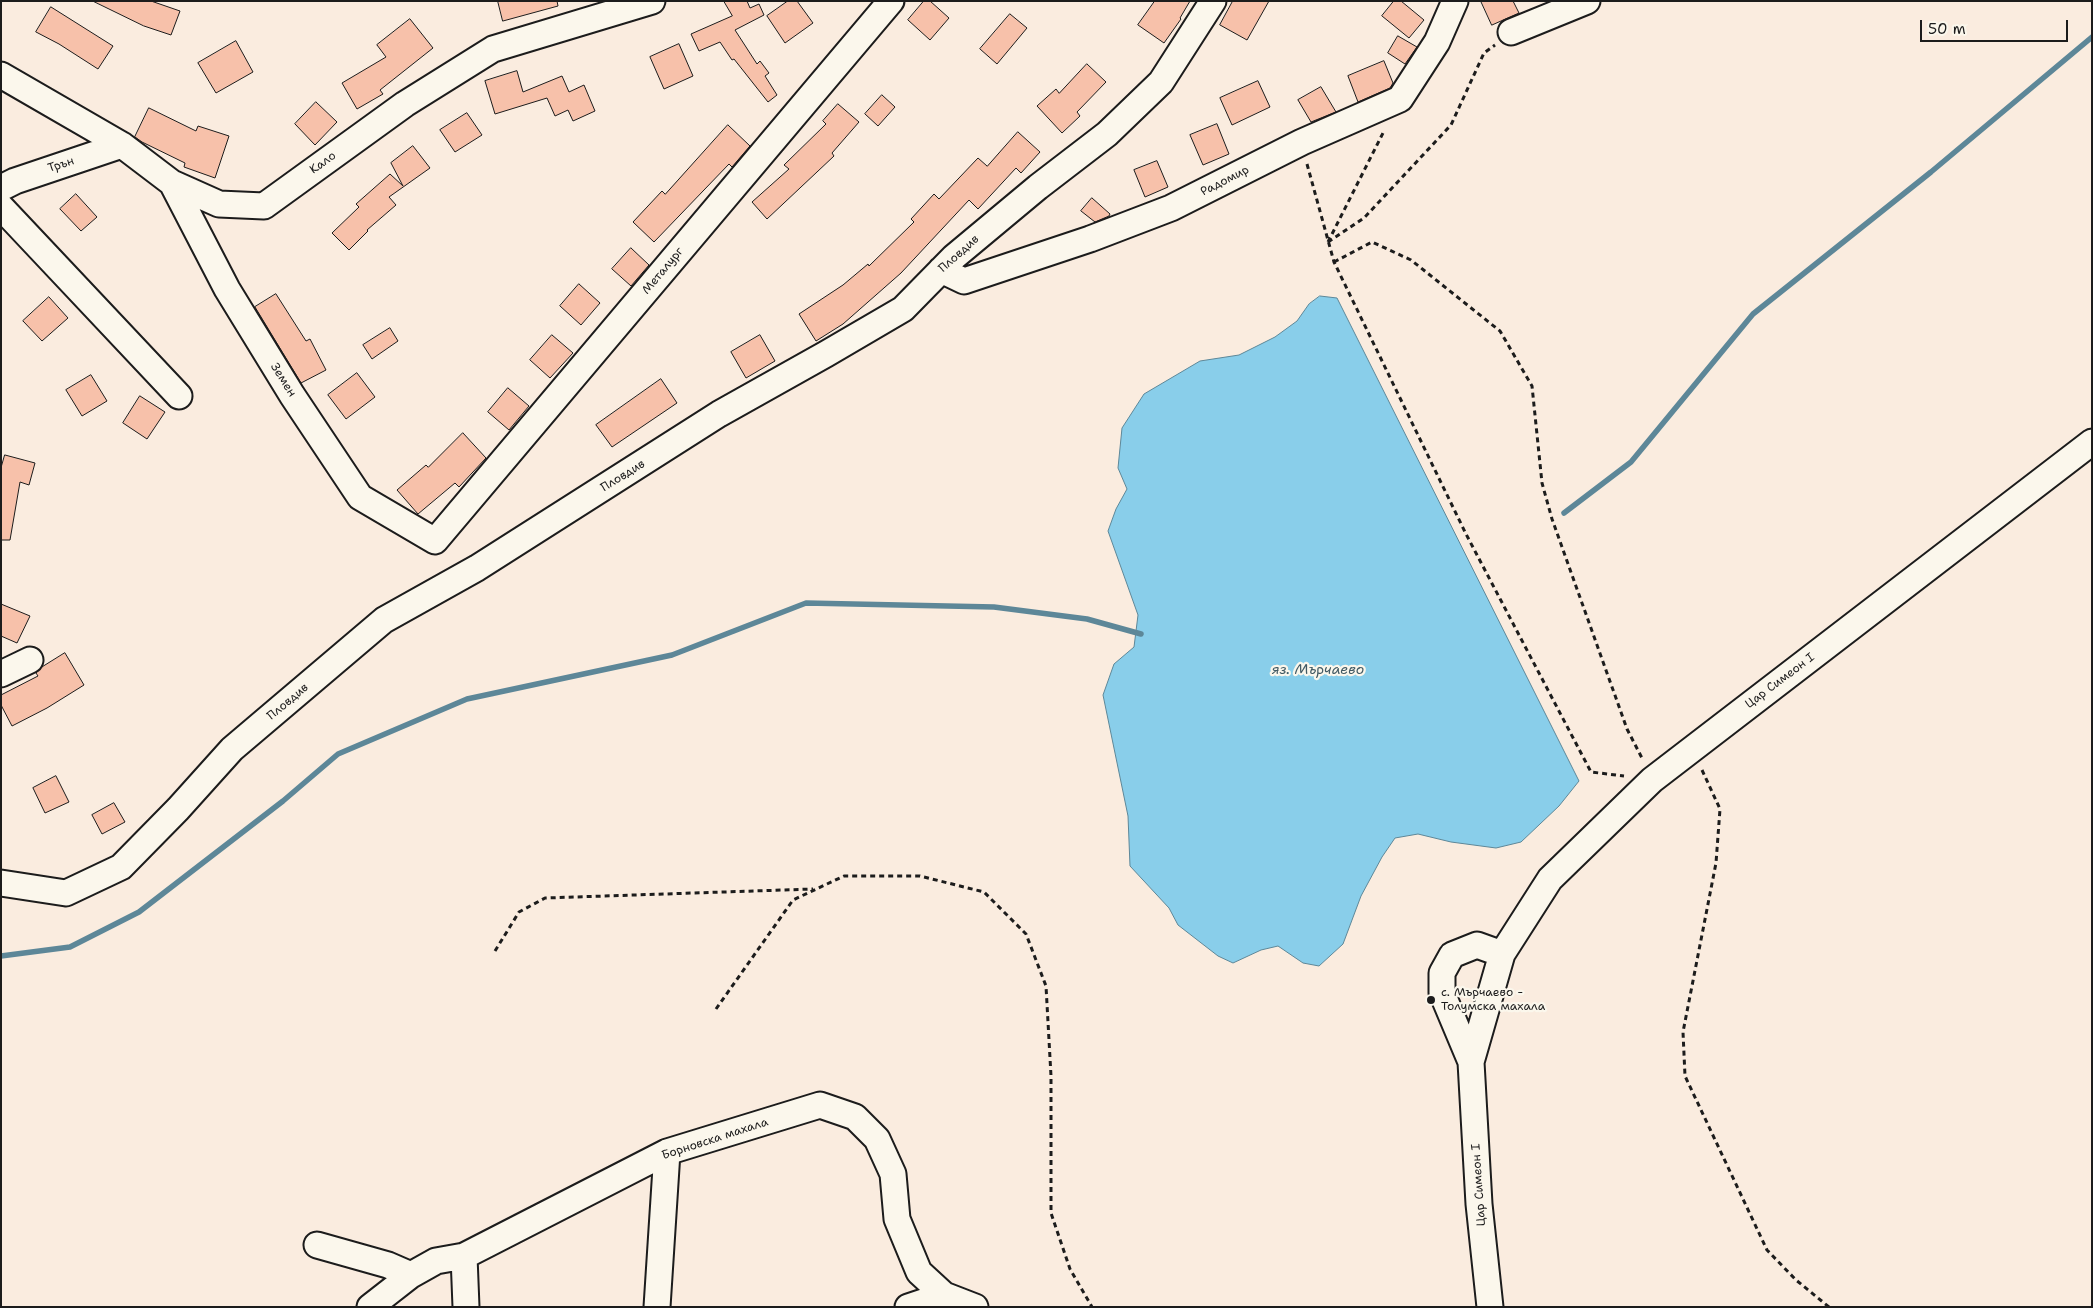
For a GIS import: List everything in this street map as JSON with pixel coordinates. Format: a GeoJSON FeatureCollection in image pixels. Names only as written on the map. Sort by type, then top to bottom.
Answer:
{"type":"FeatureCollection","features":[{"type":"Feature","properties":{"kind":"street","name":"Кало"},"geometry":{"type":"LineString","coordinates":[[1,75],[122,145],[172,183],[219,204],[264,206],[405,104],[493,49],[652,1]]}},
{"type":"Feature","properties":{"kind":"street","name":"Металург"},"geometry":{"type":"LineString","coordinates":[[436,540],[891,1]]}},
{"type":"Feature","properties":{"kind":"street","name":"Пловдив"},"geometry":{"type":"LineString","coordinates":[[1,883],[66,893],[121,867],[178,809],[232,749],[384,620],[477,568],[719,414],[903,309],[954,257],[1038,187],[1106,134],[1162,82],[1213,1]]}},
{"type":"Feature","properties":{"kind":"street"},"geometry":{"type":"LineString","coordinates":[[1400,99],[1437,42],[1455,1]]}},
{"type":"Feature","properties":{"kind":"street"},"geometry":{"type":"LineString","coordinates":[[1512,32],[1587,1]]}},
{"type":"Feature","properties":{"kind":"street","name":"Радомир"},"geometry":{"type":"LineString","coordinates":[[942,270],[964,281],[1172,208],[1302,142],[1400,99]]}},
{"type":"Feature","properties":{"kind":"street","name":"Трън"},"geometry":{"type":"LineString","coordinates":[[1,188],[15,180],[122,145]]}},
{"type":"Feature","properties":{"kind":"street","name":"Земен"},"geometry":{"type":"LineString","coordinates":[[172,183],[227,289],[292,395],[360,497],[436,540]]}},
{"type":"Feature","properties":{"kind":"street"},"geometry":{"type":"LineString","coordinates":[[1,207],[179,396]]}},
{"type":"Feature","properties":{"kind":"street","name":"Цар Симеон I"},"geometry":{"type":"LineString","coordinates":[[1490,1307],[1479,1204],[1471,1062],[1502,954],[1550,878],[1652,780],[2092,442]]}},
{"type":"Feature","properties":{"kind":"street"},"geometry":{"type":"LineString","coordinates":[[1,674],[30,660]]}},
{"type":"Feature","properties":{"kind":"street"},"geometry":{"type":"LineString","coordinates":[[1471,1062],[1442,994],[1442,973],[1452,954],[1477,945],[1502,954]]}},
{"type":"Feature","properties":{"kind":"street","name":"Борновска махала"},"geometry":{"type":"LineString","coordinates":[[370,1307],[411,1274],[436,1261],[464,1256],[667,1152],[820,1105],[855,1117],[877,1139],[892,1174],[897,1219],[919,1272],[944,1294],[975,1307]]}},
{"type":"Feature","properties":{"kind":"street"},"geometry":{"type":"LineString","coordinates":[[657,1307],[667,1152]]}},
{"type":"Feature","properties":{"kind":"street"},"geometry":{"type":"LineString","coordinates":[[318,1245],[411,1274]]}},
{"type":"Feature","properties":{"kind":"street"},"geometry":{"type":"LineString","coordinates":[[464,1256],[466,1307]]}},
{"type":"Feature","properties":{"kind":"street"},"geometry":{"type":"LineString","coordinates":[[908,1307],[944,1294]]}},
{"type":"Feature","properties":{"kind":"path"},"geometry":{"type":"LineString","coordinates":[[1328,242],[1364,218],[1451,125],[1484,53],[1512,32]]}},
{"type":"Feature","properties":{"kind":"path"},"geometry":{"type":"LineString","coordinates":[[1328,242],[1400,99]]}},
{"type":"Feature","properties":{"kind":"path"},"geometry":{"type":"LineString","coordinates":[[1302,142],[1334,262],[1466,534],[1591,772],[1652,780]]}},
{"type":"Feature","properties":{"kind":"path"},"geometry":{"type":"LineString","coordinates":[[1334,262],[1372,242],[1411,260],[1500,331],[1532,386],[1542,483],[1552,519],[1627,729],[1652,780]]}},
{"type":"Feature","properties":{"kind":"path"},"geometry":{"type":"LineString","coordinates":[[1692,749],[1720,809],[1716,863],[1682,1032],[1685,1076],[1768,1250],[1796,1280],[1829,1307]]}},
{"type":"Feature","properties":{"kind":"path"},"geometry":{"type":"LineString","coordinates":[[716,1009],[793,900],[844,876],[920,876],[984,892],[1026,934],[1046,986],[1052,1076],[1051,1213],[1070,1269],[1092,1307]]}},
{"type":"Feature","properties":{"kind":"path"},"geometry":{"type":"LineString","coordinates":[[495,951],[520,912],[544,898],[816,889]]}},
{"type":"Feature","properties":{"kind":"water","name":"яз. Мърчаево"},"geometry":{"type":"Polygon","coordinates":[[[1320,296],[1337,298],[1579,781],[1559,806],[1521,842],[1496,848],[1451,842],[1418,834],[1395,838],[1382,857],[1361,896],[1343,944],[1319,966],[1303,963],[1278,946],[1261,950],[1233,963],[1218,956],[1178,925],[1169,908],[1130,866],[1128,816],[1103,695],[1114,664],[1134,647],[1138,615],[1108,531],[1116,509],[1127,489],[1118,468],[1122,428],[1144,394],[1200,361],[1239,355],[1275,337],[1297,321],[1309,304],[1320,296]]]}},
{"type":"Feature","properties":{"kind":"building"},"geometry":{"type":"Polygon","coordinates":[[[93,1],[151,1],[180,11],[171,35],[144,26],[93,1]]]}},
{"type":"Feature","properties":{"kind":"building"},"geometry":{"type":"Polygon","coordinates":[[[498,1],[557,1],[558,6],[503,21],[498,1]]]}},
{"type":"Feature","properties":{"kind":"building"},"geometry":{"type":"Polygon","coordinates":[[[724,1],[747,1],[750,8],[759,4],[764,15],[735,30],[757,64],[760,61],[769,73],[765,76],[777,95],[768,102],[734,59],[732,60],[720,42],[699,51],[691,34],[732,16],[724,1]]]}},
{"type":"Feature","properties":{"kind":"building"},"geometry":{"type":"Polygon","coordinates":[[[788,1],[797,1],[813,23],[785,43],[767,16],[788,1]]]}},
{"type":"Feature","properties":{"kind":"building"},"geometry":{"type":"Polygon","coordinates":[[[924,1],[930,1],[949,18],[930,40],[908,20],[924,1]]]}},
{"type":"Feature","properties":{"kind":"building"},"geometry":{"type":"Polygon","coordinates":[[[1155,1],[1190,1],[1181,19],[1164,43],[1138,25],[1155,1]]]}},
{"type":"Feature","properties":{"kind":"building"},"geometry":{"type":"Polygon","coordinates":[[[1233,1],[1269,1],[1247,40],[1220,25],[1233,1]]]}},
{"type":"Feature","properties":{"kind":"building"},"geometry":{"type":"Polygon","coordinates":[[[1394,1],[1401,1],[1424,20],[1409,38],[1382,16],[1394,1]]]}},
{"type":"Feature","properties":{"kind":"building"},"geometry":{"type":"Polygon","coordinates":[[[1481,1],[1513,1],[1519,13],[1492,25],[1481,1]]]}},
{"type":"Feature","properties":{"kind":"building"},"geometry":{"type":"Polygon","coordinates":[[[51,7],[113,46],[98,69],[36,32],[51,7]]]}},
{"type":"Feature","properties":{"kind":"building"},"geometry":{"type":"Polygon","coordinates":[[[1010,14],[1027,28],[997,64],[980,49],[1010,14]]]}},
{"type":"Feature","properties":{"kind":"building"},"geometry":{"type":"Polygon","coordinates":[[[410,19],[433,48],[380,90],[383,94],[357,109],[342,83],[386,57],[377,45],[410,19]]]}},
{"type":"Feature","properties":{"kind":"building"},"geometry":{"type":"Polygon","coordinates":[[[1398,36],[1417,47],[1405,64],[1388,53],[1398,36]]]}},
{"type":"Feature","properties":{"kind":"building"},"geometry":{"type":"Polygon","coordinates":[[[236,41],[253,72],[216,93],[198,63],[236,41]]]}},
{"type":"Feature","properties":{"kind":"building"},"geometry":{"type":"Polygon","coordinates":[[[679,44],[693,76],[664,89],[650,57],[679,44]]]}},
{"type":"Feature","properties":{"kind":"building"},"geometry":{"type":"Polygon","coordinates":[[[1384,61],[1393,83],[1390,88],[1358,102],[1348,76],[1384,61]]]}},
{"type":"Feature","properties":{"kind":"building"},"geometry":{"type":"Polygon","coordinates":[[[1087,64],[1106,82],[1077,112],[1080,116],[1062,133],[1037,106],[1056,89],[1059,93],[1087,64]]]}},
{"type":"Feature","properties":{"kind":"building"},"geometry":{"type":"Polygon","coordinates":[[[517,71],[523,92],[562,76],[569,92],[584,85],[595,111],[573,121],[568,110],[555,116],[547,98],[495,114],[485,81],[517,71]]]}},
{"type":"Feature","properties":{"kind":"building"},"geometry":{"type":"Polygon","coordinates":[[[1258,81],[1270,107],[1232,125],[1220,98],[1258,81]]]}},
{"type":"Feature","properties":{"kind":"building"},"geometry":{"type":"Polygon","coordinates":[[[1321,87],[1336,112],[1311,122],[1298,100],[1321,87]]]}},
{"type":"Feature","properties":{"kind":"building"},"geometry":{"type":"Polygon","coordinates":[[[882,95],[895,107],[878,126],[865,114],[882,95]]]}},
{"type":"Feature","properties":{"kind":"building"},"geometry":{"type":"Polygon","coordinates":[[[316,102],[337,122],[315,145],[295,124],[316,102]]]}},
{"type":"Feature","properties":{"kind":"building"},"geometry":{"type":"Polygon","coordinates":[[[838,104],[859,122],[832,153],[834,156],[767,219],[752,202],[789,169],[784,165],[826,124],[823,121],[838,104]]]}},
{"type":"Feature","properties":{"kind":"building"},"geometry":{"type":"Polygon","coordinates":[[[149,108],[196,131],[198,126],[229,136],[215,178],[184,167],[185,163],[135,137],[149,108]]]}},
{"type":"Feature","properties":{"kind":"building"},"geometry":{"type":"Polygon","coordinates":[[[467,113],[482,135],[455,152],[440,130],[467,113]]]}},
{"type":"Feature","properties":{"kind":"building"},"geometry":{"type":"Polygon","coordinates":[[[1217,124],[1229,154],[1203,165],[1190,135],[1217,124]]]}},
{"type":"Feature","properties":{"kind":"building"},"geometry":{"type":"Polygon","coordinates":[[[728,125],[750,146],[732,167],[729,164],[654,242],[633,222],[662,191],[665,194],[728,125]]]}},
{"type":"Feature","properties":{"kind":"building"},"geometry":{"type":"Polygon","coordinates":[[[1018,132],[1040,152],[1021,173],[1016,168],[978,209],[969,200],[901,273],[843,324],[816,341],[799,314],[843,285],[868,264],[869,266],[914,222],[911,219],[934,194],[939,199],[978,158],[987,166],[1018,132]]]}},
{"type":"Feature","properties":{"kind":"building"},"geometry":{"type":"Polygon","coordinates":[[[413,146],[430,168],[389,197],[396,205],[367,230],[349,250],[332,233],[359,207],[356,204],[390,174],[403,186],[391,163],[413,146]]]}},
{"type":"Feature","properties":{"kind":"building"},"geometry":{"type":"Polygon","coordinates":[[[1157,161],[1168,187],[1145,197],[1134,170],[1157,161]]]}},
{"type":"Feature","properties":{"kind":"building"},"geometry":{"type":"Polygon","coordinates":[[[76,194],[97,217],[81,231],[60,209],[76,194]]]}},
{"type":"Feature","properties":{"kind":"building"},"geometry":{"type":"Polygon","coordinates":[[[1092,198],[1110,214],[1109,216],[1095,222],[1081,211],[1092,198]]]}},
{"type":"Feature","properties":{"kind":"building"},"geometry":{"type":"Polygon","coordinates":[[[631,248],[649,265],[631,286],[612,269],[631,248]]]}},
{"type":"Feature","properties":{"kind":"building"},"geometry":{"type":"Polygon","coordinates":[[[579,284],[600,303],[581,325],[560,306],[579,284]]]}},
{"type":"Feature","properties":{"kind":"building"},"geometry":{"type":"Polygon","coordinates":[[[276,294],[306,341],[310,339],[326,370],[301,383],[255,307],[276,294]]]}},
{"type":"Feature","properties":{"kind":"building"},"geometry":{"type":"Polygon","coordinates":[[[49,297],[68,318],[42,341],[23,321],[49,297]]]}},
{"type":"Feature","properties":{"kind":"building"},"geometry":{"type":"Polygon","coordinates":[[[390,328],[398,341],[372,359],[363,345],[390,328]]]}},
{"type":"Feature","properties":{"kind":"building"},"geometry":{"type":"Polygon","coordinates":[[[552,335],[573,353],[550,378],[530,360],[552,335]]]}},
{"type":"Feature","properties":{"kind":"building"},"geometry":{"type":"Polygon","coordinates":[[[760,335],[775,361],[746,378],[731,352],[760,335]]]}},
{"type":"Feature","properties":{"kind":"building"},"geometry":{"type":"Polygon","coordinates":[[[357,373],[375,397],[346,419],[328,395],[357,373]]]}},
{"type":"Feature","properties":{"kind":"building"},"geometry":{"type":"Polygon","coordinates":[[[91,375],[107,401],[82,416],[66,390],[91,375]]]}},
{"type":"Feature","properties":{"kind":"building"},"geometry":{"type":"Polygon","coordinates":[[[661,379],[677,403],[612,447],[596,425],[661,379]]]}},
{"type":"Feature","properties":{"kind":"building"},"geometry":{"type":"Polygon","coordinates":[[[508,388],[529,406],[509,430],[488,412],[508,388]]]}},
{"type":"Feature","properties":{"kind":"building"},"geometry":{"type":"Polygon","coordinates":[[[140,396],[165,412],[147,439],[123,423],[140,396]]]}},
{"type":"Feature","properties":{"kind":"building"},"geometry":{"type":"Polygon","coordinates":[[[463,433],[486,458],[459,487],[455,483],[418,514],[397,490],[426,465],[428,467],[463,433]]]}},
{"type":"Feature","properties":{"kind":"building"},"geometry":{"type":"Polygon","coordinates":[[[5,455],[35,463],[29,485],[20,482],[10,540],[1,540],[1,468],[5,455]]]}},
{"type":"Feature","properties":{"kind":"building"},"geometry":{"type":"Polygon","coordinates":[[[1,604],[30,616],[17,643],[1,636],[1,604]]]}},
{"type":"Feature","properties":{"kind":"building"},"geometry":{"type":"Polygon","coordinates":[[[65,653],[84,685],[47,708],[12,726],[1,705],[1,695],[38,676],[36,673],[42,667],[65,653]]]}},
{"type":"Feature","properties":{"kind":"building"},"geometry":{"type":"Polygon","coordinates":[[[56,776],[69,802],[45,813],[33,788],[56,776]]]}},
{"type":"Feature","properties":{"kind":"building"},"geometry":{"type":"Polygon","coordinates":[[[114,803],[125,822],[102,834],[92,815],[114,803]]]}},
{"type":"Feature","properties":{"kind":"waterway"},"geometry":{"type":"LineString","coordinates":[[1564,513],[1631,462],[1753,314],[1931,172],[2092,37]]}},
{"type":"Feature","properties":{"kind":"waterway"},"geometry":{"type":"LineString","coordinates":[[1,956],[70,947],[139,912],[283,801],[338,754],[467,699],[672,655],[806,603],[994,607],[1087,619],[1141,634]]}},
{"type":"Feature","properties":{"kind":"place","name":"с. Мърчаево - Толумска махала"},"geometry":{"type":"Point","coordinates":[1431,1000]}}]}
